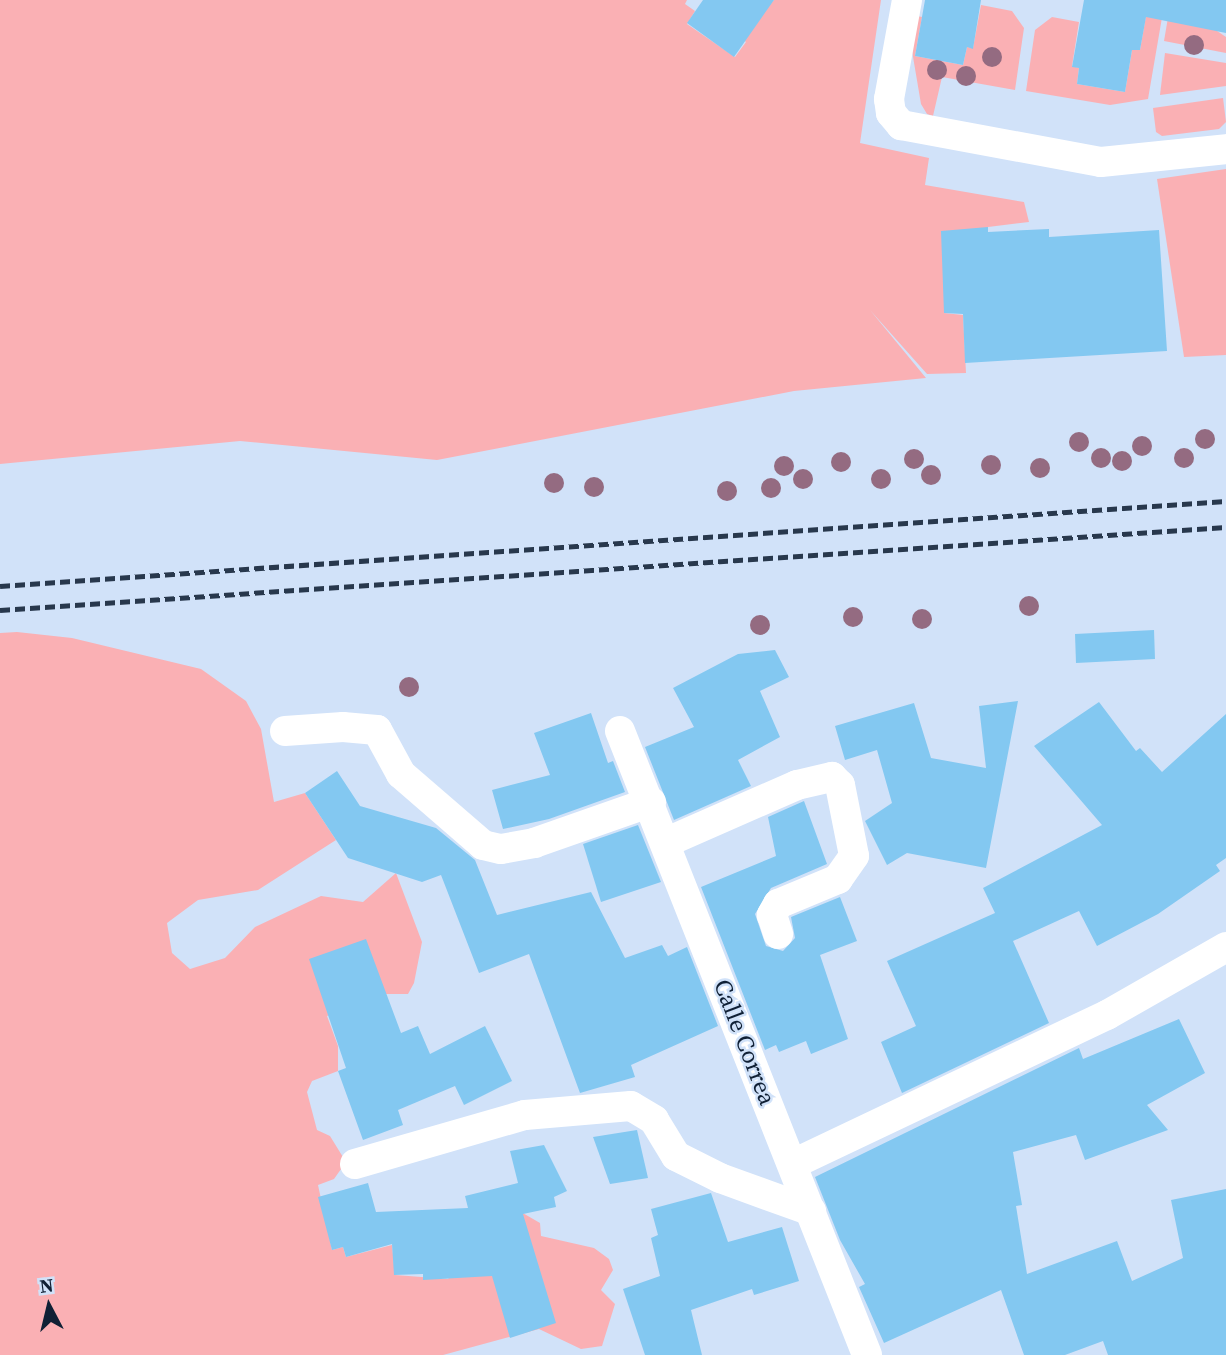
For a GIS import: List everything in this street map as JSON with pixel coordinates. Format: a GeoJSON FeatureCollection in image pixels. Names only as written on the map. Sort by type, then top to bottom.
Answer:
{"type":"FeatureCollection","features":[{"type":"Feature","properties":{"kind":"street"},"geometry":{"type":"LineString","coordinates":[[907,0],[889,99],[891,113],[901,125],[1101,162],[1226,149]]}},
{"type":"Feature","properties":{"kind":"street"},"geometry":{"type":"LineString","coordinates":[[285,731],[343,727],[377,730],[401,774],[482,845],[501,849],[534,843],[652,802]]}},
{"type":"Feature","properties":{"kind":"street","name":"Calle Correa"},"geometry":{"type":"LineString","coordinates":[[620,731],[652,802],[867,1355]]}},
{"type":"Feature","properties":{"kind":"street"},"geometry":{"type":"LineString","coordinates":[[667,842],[797,785],[832,777],[840,785],[854,856],[838,879],[778,904],[772,915],[778,934]]}},
{"type":"Feature","properties":{"kind":"street"},"geometry":{"type":"LineString","coordinates":[[793,1164],[1107,1015],[1226,947]]}},
{"type":"Feature","properties":{"kind":"street"},"geometry":{"type":"LineString","coordinates":[[355,1164],[525,1115],[631,1106],[654,1119],[676,1156],[720,1178],[811,1211]]}},
{"type":"Feature","properties":{"kind":"shaded area"},"geometry":{"type":"Polygon","coordinates":[[[0,0],[687,0],[685,4],[695,11],[687,24],[735,57],[746,42],[741,38],[774,0],[881,0],[860,143],[929,158],[925,185],[1024,202],[1029,222],[988,227],[944,313],[963,315],[966,373],[927,374],[870,310],[926,378],[794,391],[437,460],[240,441],[0,464],[0,0]]]}},
{"type":"Feature","properties":{"kind":"shaded area"},"geometry":{"type":"Polygon","coordinates":[[[1165,0],[1148,99],[1110,105],[1026,91],[1035,30],[1052,17],[1079,22],[1072,66],[1079,68],[1077,84],[1125,92],[1132,50],[1140,50],[1148,5],[1165,0]]]}},
{"type":"Feature","properties":{"kind":"shaded area"},"geometry":{"type":"Polygon","coordinates":[[[1171,0],[1226,37],[1226,53],[1164,41],[1171,0]]]}},
{"type":"Feature","properties":{"kind":"shaded area"},"geometry":{"type":"Polygon","coordinates":[[[981,5],[1012,11],[1024,28],[1015,90],[942,77],[933,116],[927,114],[921,104],[911,45],[917,16],[922,17],[915,56],[963,65],[967,47],[973,48],[981,5]]]}},
{"type":"Feature","properties":{"kind":"shaded area"},"geometry":{"type":"Polygon","coordinates":[[[1165,53],[1226,63],[1226,86],[1160,95],[1165,53]]]}},
{"type":"Feature","properties":{"kind":"shaded area"},"geometry":{"type":"Polygon","coordinates":[[[1223,98],[1226,122],[1219,129],[1162,136],[1156,132],[1153,108],[1223,98]]]}},
{"type":"Feature","properties":{"kind":"shaded area"},"geometry":{"type":"Polygon","coordinates":[[[1226,169],[1226,355],[1184,357],[1157,179],[1226,169]]]}},
{"type":"Feature","properties":{"kind":"shaded area"},"geometry":{"type":"Polygon","coordinates":[[[17,632],[72,638],[201,669],[246,701],[261,729],[274,802],[305,793],[336,840],[258,890],[198,900],[167,923],[172,953],[190,969],[225,958],[255,927],[321,896],[363,902],[396,873],[422,942],[414,983],[408,994],[385,994],[327,1016],[338,1046],[338,1071],[312,1081],[307,1092],[317,1130],[330,1136],[346,1162],[334,1179],[318,1185],[332,1250],[343,1247],[346,1257],[392,1245],[395,1275],[448,1279],[507,1204],[540,1223],[541,1236],[594,1248],[609,1259],[613,1270],[601,1290],[615,1304],[602,1346],[581,1349],[539,1329],[443,1355],[0,1355],[0,633],[17,632]]]}},
{"type":"Feature","properties":{"kind":"building"},"geometry":{"type":"Polygon","coordinates":[[[703,0],[774,0],[734,57],[687,23],[703,0]]]}},
{"type":"Feature","properties":{"kind":"building"},"geometry":{"type":"Polygon","coordinates":[[[925,0],[981,0],[973,49],[967,47],[963,65],[915,56],[925,0]]]}},
{"type":"Feature","properties":{"kind":"building"},"geometry":{"type":"Polygon","coordinates":[[[1084,0],[1226,0],[1226,33],[1146,17],[1140,50],[1132,50],[1125,92],[1077,84],[1079,68],[1072,67],[1084,0]]]}},
{"type":"Feature","properties":{"kind":"building"},"geometry":{"type":"Polygon","coordinates":[[[988,227],[988,232],[1049,229],[1049,237],[1159,230],[1167,351],[965,363],[963,314],[944,313],[941,231],[988,227]]]}},
{"type":"Feature","properties":{"kind":"building"},"geometry":{"type":"Polygon","coordinates":[[[1154,630],[1155,659],[1076,663],[1075,634],[1154,630]]]}},
{"type":"Feature","properties":{"kind":"building"},"geometry":{"type":"Polygon","coordinates":[[[775,650],[789,677],[760,691],[780,737],[738,760],[751,786],[674,820],[645,747],[694,727],[673,688],[738,654],[775,650]]]}},
{"type":"Feature","properties":{"kind":"building"},"geometry":{"type":"Polygon","coordinates":[[[1018,701],[986,868],[907,853],[887,865],[865,821],[892,803],[877,750],[845,760],[835,726],[914,703],[931,758],[986,768],[979,706],[1018,701]]]}},
{"type":"Feature","properties":{"kind":"building"},"geometry":{"type":"Polygon","coordinates":[[[1099,702],[1136,751],[1140,748],[1162,772],[1226,714],[1226,858],[1216,865],[1220,871],[1158,914],[1097,946],[1079,911],[1013,941],[1049,1023],[902,1093],[881,1042],[916,1026],[887,961],[995,913],[983,888],[1102,825],[1034,746],[1099,702]]]}},
{"type":"Feature","properties":{"kind":"building"},"geometry":{"type":"Polygon","coordinates":[[[591,713],[608,763],[613,761],[625,792],[549,819],[503,829],[492,790],[550,775],[534,733],[591,713]]]}},
{"type":"Feature","properties":{"kind":"building"},"geometry":{"type":"Polygon","coordinates":[[[337,771],[360,806],[436,828],[475,860],[497,915],[591,892],[625,958],[662,945],[668,956],[687,947],[718,1026],[631,1065],[635,1077],[580,1093],[529,954],[479,973],[441,875],[422,882],[348,858],[305,793],[337,771]]]}},
{"type":"Feature","properties":{"kind":"building"},"geometry":{"type":"Polygon","coordinates":[[[804,801],[827,864],[771,888],[755,914],[766,946],[783,951],[795,938],[791,917],[840,897],[857,941],[820,955],[848,1039],[811,1054],[806,1041],[779,1052],[776,1045],[765,1050],[701,887],[776,856],[768,817],[804,801]]]}},
{"type":"Feature","properties":{"kind":"building"},"geometry":{"type":"Polygon","coordinates":[[[638,825],[661,882],[601,902],[583,844],[638,825]]]}},
{"type":"Feature","properties":{"kind":"building"},"geometry":{"type":"Polygon","coordinates":[[[366,939],[401,1033],[418,1026],[430,1054],[485,1026],[512,1081],[464,1105],[455,1086],[398,1110],[403,1125],[363,1140],[338,1071],[346,1068],[309,959],[366,939]]]}},
{"type":"Feature","properties":{"kind":"building"},"geometry":{"type":"Polygon","coordinates":[[[1179,1019],[1205,1073],[1147,1105],[1168,1130],[1085,1160],[1076,1135],[1013,1152],[1022,1205],[1016,1206],[1027,1274],[1117,1241],[1132,1281],[1183,1258],[1171,1200],[1226,1189],[1226,1355],[1108,1355],[1103,1341],[1065,1355],[1024,1355],[1001,1290],[884,1343],[859,1287],[865,1284],[840,1240],[815,1177],[1079,1048],[1083,1059],[1179,1019]]]}},
{"type":"Feature","properties":{"kind":"building"},"geometry":{"type":"Polygon","coordinates":[[[637,1130],[648,1178],[610,1184],[593,1137],[637,1130]]]}},
{"type":"Feature","properties":{"kind":"building"},"geometry":{"type":"Polygon","coordinates":[[[544,1145],[567,1191],[554,1197],[556,1207],[523,1214],[556,1323],[510,1338],[492,1276],[423,1280],[423,1274],[394,1275],[392,1244],[346,1257],[343,1247],[332,1250],[318,1197],[368,1183],[376,1212],[468,1208],[465,1196],[518,1183],[510,1151],[544,1145]]]}},
{"type":"Feature","properties":{"kind":"building"},"geometry":{"type":"Polygon","coordinates":[[[711,1193],[728,1242],[782,1227],[799,1281],[754,1295],[752,1289],[691,1310],[702,1355],[645,1355],[623,1289],[660,1276],[651,1238],[658,1235],[651,1209],[711,1193]]]}},
{"type":"Feature","properties":{"kind":"railway"},"geometry":{"type":"LineString","coordinates":[[0,586],[1226,501]]}},
{"type":"Feature","properties":{"kind":"railway"},"geometry":{"type":"LineString","coordinates":[[0,610],[1226,527]]}}]}
